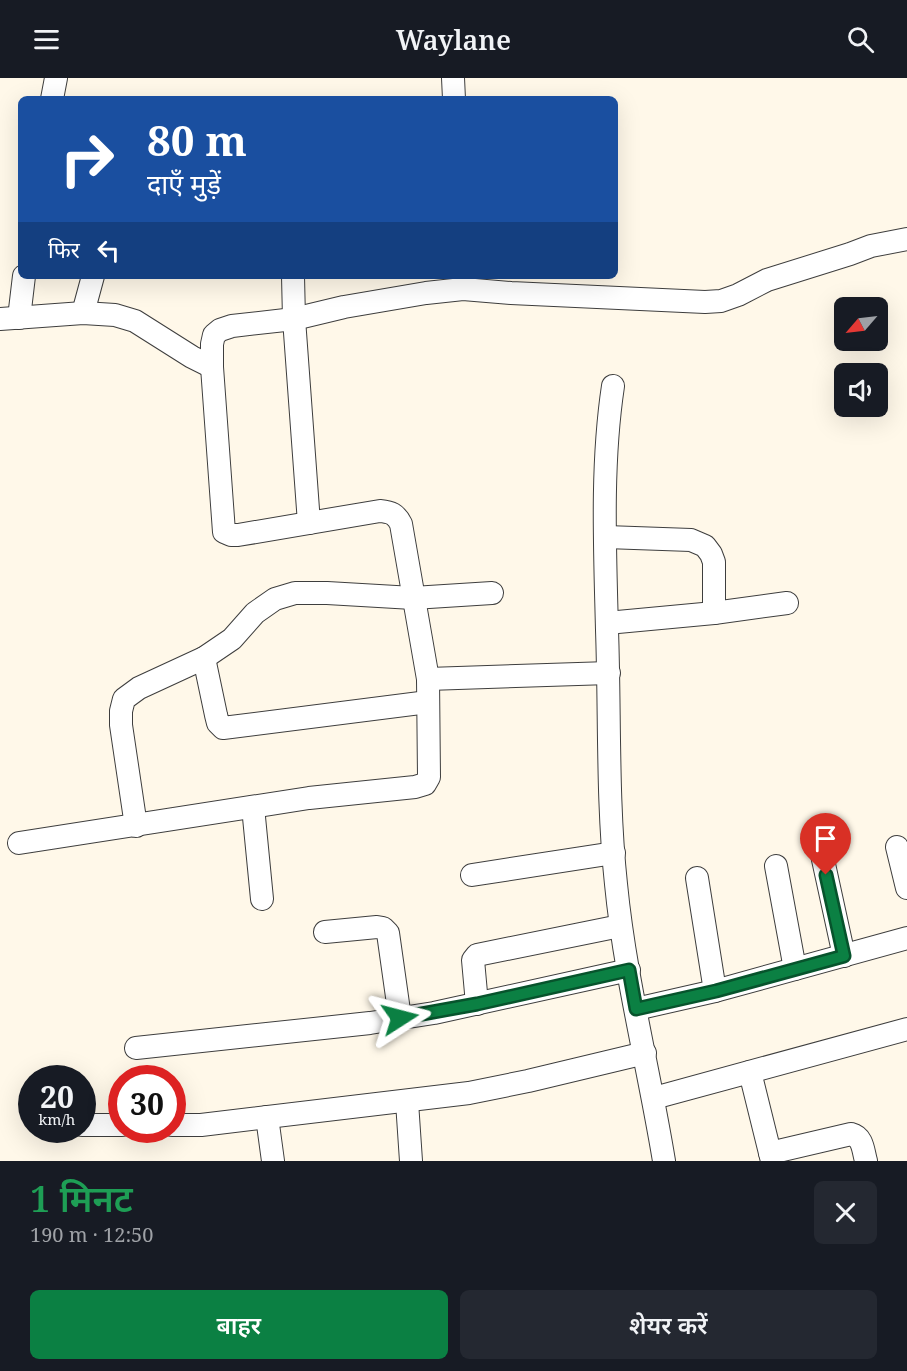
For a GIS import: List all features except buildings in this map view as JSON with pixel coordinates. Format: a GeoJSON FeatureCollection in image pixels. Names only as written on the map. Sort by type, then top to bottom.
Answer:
{"type":"FeatureCollection","features":[{"type":"Feature","properties":{"kind":"street"},"geometry":{"type":"LineString","coordinates":[[53,96],[56,78]]}},
{"type":"Feature","properties":{"kind":"street"},"geometry":{"type":"LineString","coordinates":[[453,78],[454,96]]}},
{"type":"Feature","properties":{"kind":"street"},"geometry":{"type":"LineString","coordinates":[[19,843],[309,798],[415,787],[425,784],[429,777],[428,679],[401,524],[397,516],[391,512],[380,511],[238,535],[231,535],[224,531],[212,367],[212,344],[214,335],[220,330],[232,326],[294,319],[463,282],[511,293],[721,301],[790,272],[850,255],[871,246],[907,239]]}},
{"type":"Feature","properties":{"kind":"street"},"geometry":{"type":"LineString","coordinates":[[23,279],[10,318],[83,313],[115,315],[135,321],[212,367]]}},
{"type":"Feature","properties":{"kind":"street"},"geometry":{"type":"LineString","coordinates":[[83,313],[92,279]]}},
{"type":"Feature","properties":{"kind":"street"},"geometry":{"type":"LineString","coordinates":[[292,279],[309,523]]}},
{"type":"Feature","properties":{"kind":"street"},"geometry":{"type":"LineString","coordinates":[[613,386],[606,468],[606,537],[614,853],[620,926],[664,1161]]}},
{"type":"Feature","properties":{"kind":"street"},"geometry":{"type":"LineString","coordinates":[[606,537],[691,540],[705,546],[714,562],[714,613]]}},
{"type":"Feature","properties":{"kind":"street"},"geometry":{"type":"LineString","coordinates":[[136,826],[121,725],[121,711],[124,699],[139,688],[204,658],[232,639],[255,613],[276,599],[295,593],[327,592],[413,598],[492,593]]}},
{"type":"Feature","properties":{"kind":"street"},"geometry":{"type":"LineString","coordinates":[[607,623],[714,613],[787,603]]}},
{"type":"Feature","properties":{"kind":"street"},"geometry":{"type":"LineString","coordinates":[[204,658],[218,723],[223,728],[428,702]]}},
{"type":"Feature","properties":{"kind":"street"},"geometry":{"type":"LineString","coordinates":[[428,679],[609,673]]}},
{"type":"Feature","properties":{"kind":"street"},"geometry":{"type":"LineString","coordinates":[[253,807],[262,899]]}},
{"type":"Feature","properties":{"kind":"street"},"geometry":{"type":"LineString","coordinates":[[897,847],[907,888]]}},
{"type":"Feature","properties":{"kind":"street"},"geometry":{"type":"LineString","coordinates":[[472,875],[614,853]]}},
{"type":"Feature","properties":{"kind":"street"},"geometry":{"type":"LineString","coordinates":[[822,855],[844,956]]}},
{"type":"Feature","properties":{"kind":"street"},"geometry":{"type":"LineString","coordinates":[[777,867],[795,969]]}},
{"type":"Feature","properties":{"kind":"street"},"geometry":{"type":"LineString","coordinates":[[697,878],[716,991]]}},
{"type":"Feature","properties":{"kind":"street"},"geometry":{"type":"LineString","coordinates":[[477,1004],[473,960],[477,955],[620,926]]}},
{"type":"Feature","properties":{"kind":"street"},"geometry":{"type":"LineString","coordinates":[[325,933],[377,927],[383,928],[388,933],[400,1018]]}},
{"type":"Feature","properties":{"kind":"street"},"geometry":{"type":"LineString","coordinates":[[636,1009],[716,991],[907,938]]}},
{"type":"Feature","properties":{"kind":"street"},"geometry":{"type":"LineString","coordinates":[[136,1048],[370,1023],[477,1004],[629,970]]}},
{"type":"Feature","properties":{"kind":"street"},"geometry":{"type":"LineString","coordinates":[[654,1098],[907,1029]]}},
{"type":"Feature","properties":{"kind":"street"},"geometry":{"type":"LineString","coordinates":[[186,1125],[407,1102],[469,1093],[528,1082],[645,1053]]}},
{"type":"Feature","properties":{"kind":"street"},"geometry":{"type":"LineString","coordinates":[[750,1072],[771,1157],[851,1134],[857,1135],[860,1140],[866,1161]]}},
{"type":"Feature","properties":{"kind":"street"},"geometry":{"type":"LineString","coordinates":[[407,1102],[411,1161]]}},
{"type":"Feature","properties":{"kind":"street"},"geometry":{"type":"LineString","coordinates":[[267,1117],[273,1161]]}},
{"type":"Feature","properties":{"kind":"route"},"geometry":{"type":"LineString","coordinates":[[400,1018],[477,1004],[629,970],[636,1009],[716,991],[844,956],[826,875]]}}]}
